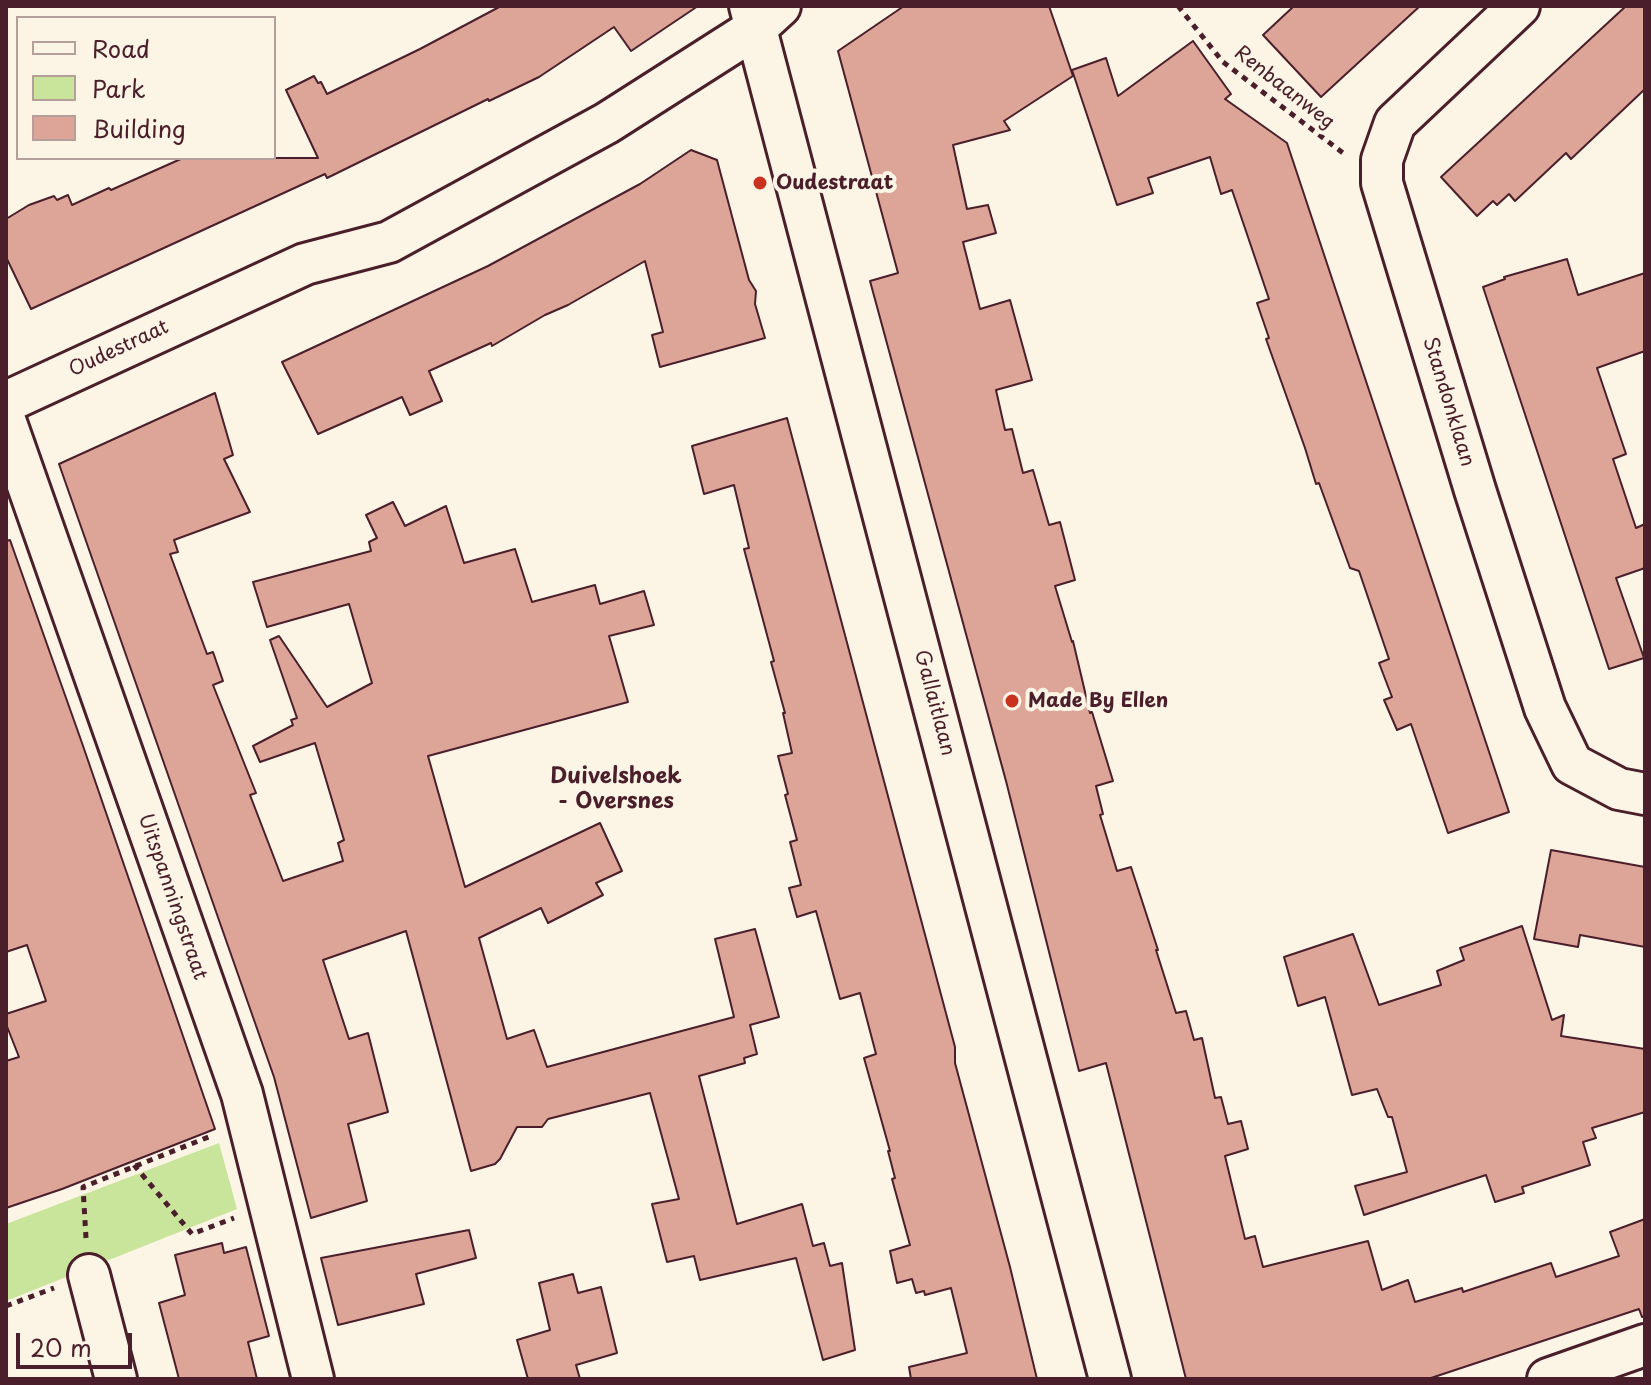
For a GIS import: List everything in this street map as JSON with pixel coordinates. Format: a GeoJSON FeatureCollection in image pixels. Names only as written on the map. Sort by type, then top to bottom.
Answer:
{"type":"FeatureCollection","features":[{"type":"Feature","properties":{"kind":"street","name":"Standonklaan"},"geometry":{"type":"LineString","coordinates":[[1519,6],[1395,123],[1382,160],[1382,183],[1545,708],[1572,764],[1619,789],[1645,794]]}},
{"type":"Feature","properties":{"kind":"street","name":"Oudestraat"},"geometry":{"type":"LineString","coordinates":[[6,402],[305,264],[389,242],[607,123],[762,13]]}},
{"type":"Feature","properties":{"kind":"street","name":"Gallaitlaan"},"geometry":{"type":"LineString","coordinates":[[762,13],[1110,1379]]}},
{"type":"Feature","properties":{"kind":"street","name":"Uitspanningstraat"},"geometry":{"type":"LineString","coordinates":[[6,423],[236,1079],[313,1379]]}},
{"type":"Feature","properties":{"kind":"street"},"geometry":{"type":"LineString","coordinates":[[89,1275],[116,1379]]}},
{"type":"Feature","properties":{"kind":"street"},"geometry":{"type":"LineString","coordinates":[[1548,1379],[1645,1345]]}},
{"type":"Feature","properties":{"kind":"path","name":"Renbaanweg"},"geometry":{"type":"LineString","coordinates":[[1178,6],[1223,62],[1382,183]]}},
{"type":"Feature","properties":{"kind":"path"},"geometry":{"type":"LineString","coordinates":[[6,1306],[89,1275],[83,1187],[248,1121]]}},
{"type":"Feature","properties":{"kind":"path"},"geometry":{"type":"LineString","coordinates":[[134,1165],[192,1234],[269,1204]]}},
{"type":"Feature","properties":{"kind":"green space"},"geometry":{"type":"Polygon","coordinates":[[[219,1143],[237,1209],[6,1301],[6,1224],[219,1143]]]}},
{"type":"Feature","properties":{"kind":"building"},"geometry":{"type":"Polygon","coordinates":[[[501,6],[698,6],[631,51],[614,27],[539,77],[327,178],[325,174],[31,309],[6,257],[6,219],[29,205],[54,196],[57,200],[68,195],[72,205],[178,160],[318,158],[286,90],[314,76],[327,94],[501,6]]]}},
{"type":"Feature","properties":{"kind":"building"},"geometry":{"type":"Polygon","coordinates":[[[904,6],[1049,6],[1073,76],[1004,121],[1010,130],[953,145],[967,209],[988,205],[996,233],[963,242],[980,309],[1010,300],[1032,380],[996,390],[1005,430],[1012,429],[1023,473],[1033,470],[1049,525],[1060,522],[1075,580],[1055,586],[1073,641],[1090,713],[1113,781],[1096,786],[1103,814],[1100,815],[1117,871],[1131,867],[1176,1013],[1186,1011],[1194,1040],[1202,1038],[1215,1098],[1221,1097],[1228,1124],[1241,1121],[1248,1149],[1225,1156],[1245,1239],[1255,1236],[1263,1267],[1368,1241],[1382,1290],[1408,1280],[1415,1302],[1462,1288],[1463,1292],[1551,1263],[1556,1277],[1619,1256],[1610,1232],[1645,1219],[1645,1316],[1642,1317],[1639,1309],[1428,1379],[1186,1379],[1106,1063],[1079,1071],[1006,781],[870,281],[898,273],[838,51],[904,6]]]}},
{"type":"Feature","properties":{"kind":"building"},"geometry":{"type":"Polygon","coordinates":[[[1294,6],[1420,6],[1321,97],[1263,35],[1294,6]]]}},
{"type":"Feature","properties":{"kind":"building"},"geometry":{"type":"Polygon","coordinates":[[[1626,6],[1645,6],[1645,89],[1571,159],[1566,153],[1515,201],[1509,194],[1497,205],[1493,201],[1477,216],[1441,177],[1626,6]]]}},
{"type":"Feature","properties":{"kind":"building"},"geometry":{"type":"Polygon","coordinates":[[[1193,41],[1231,94],[1225,99],[1287,143],[1509,812],[1448,833],[1411,724],[1397,730],[1384,700],[1392,697],[1379,663],[1389,659],[1359,571],[1350,568],[1319,483],[1316,484],[1266,339],[1269,338],[1257,303],[1269,299],[1232,190],[1221,194],[1210,157],[1148,178],[1153,193],[1117,205],[1072,70],[1106,58],[1118,96],[1193,41]]]}},
{"type":"Feature","properties":{"kind":"building"},"geometry":{"type":"Polygon","coordinates":[[[691,150],[717,160],[749,280],[756,291],[755,304],[765,338],[660,367],[652,335],[663,332],[645,261],[492,346],[491,343],[429,371],[442,401],[410,415],[402,397],[318,434],[282,362],[488,266],[640,184],[691,150]]]}},
{"type":"Feature","properties":{"kind":"building"},"geometry":{"type":"Polygon","coordinates":[[[1567,259],[1578,295],[1645,273],[1645,351],[1597,368],[1626,454],[1613,459],[1636,528],[1645,524],[1645,568],[1616,578],[1644,658],[1609,669],[1483,287],[1504,277],[1567,259]]]}},
{"type":"Feature","properties":{"kind":"building"},"geometry":{"type":"Polygon","coordinates":[[[215,393],[233,455],[224,459],[250,512],[174,540],[178,552],[170,554],[207,654],[213,652],[223,681],[213,685],[256,793],[250,795],[283,881],[343,861],[338,843],[344,840],[315,743],[260,762],[253,746],[293,725],[291,720],[297,718],[270,640],[279,636],[327,707],[372,683],[349,604],[267,627],[253,582],[371,551],[369,542],[377,538],[366,515],[393,502],[405,526],[446,506],[464,563],[515,549],[532,602],[595,585],[600,604],[644,591],[654,625],[609,636],[628,702],[428,756],[465,887],[600,823],[622,871],[596,883],[603,895],[548,923],[541,908],[479,938],[507,1039],[534,1030],[547,1067],[734,1017],[715,939],[755,929],[779,1017],[750,1025],[757,1054],[744,1058],[745,1063],[699,1076],[737,1224],[802,1204],[813,1246],[824,1243],[830,1266],[842,1263],[855,1350],[823,1360],[796,1258],[700,1280],[694,1256],[667,1262],[652,1204],[679,1199],[650,1093],[548,1119],[542,1127],[517,1127],[495,1164],[471,1171],[406,931],[323,960],[349,1039],[368,1033],[388,1112],[348,1124],[367,1201],[311,1218],[274,1077],[59,464],[215,393]]]}},
{"type":"Feature","properties":{"kind":"building"},"geometry":{"type":"Polygon","coordinates":[[[787,418],[955,1047],[955,1063],[1037,1379],[911,1379],[909,1367],[967,1353],[951,1288],[925,1295],[924,1291],[916,1293],[912,1279],[897,1283],[890,1251],[910,1245],[892,1179],[895,1178],[890,1151],[864,1058],[876,1054],[860,993],[840,999],[816,911],[797,917],[789,888],[801,885],[790,842],[797,840],[778,756],[792,753],[771,662],[774,661],[744,549],[749,548],[734,485],[704,494],[692,446],[787,418]]]}},
{"type":"Feature","properties":{"kind":"building"},"geometry":{"type":"Polygon","coordinates":[[[10,540],[215,1129],[6,1208],[6,1061],[19,1057],[6,1024],[6,1014],[46,1001],[27,945],[6,952],[6,541],[10,540]]]}},
{"type":"Feature","properties":{"kind":"building"},"geometry":{"type":"Polygon","coordinates":[[[1551,850],[1645,867],[1645,947],[1580,935],[1578,947],[1534,939],[1551,850]]]}},
{"type":"Feature","properties":{"kind":"building"},"geometry":{"type":"Polygon","coordinates":[[[1522,926],[1552,1020],[1564,1015],[1561,1036],[1645,1049],[1645,1112],[1592,1128],[1596,1138],[1583,1142],[1590,1165],[1522,1187],[1524,1193],[1495,1202],[1486,1175],[1364,1215],[1355,1186],[1407,1172],[1392,1117],[1388,1117],[1377,1089],[1352,1095],[1325,997],[1298,1006],[1284,957],[1353,934],[1379,1005],[1441,985],[1437,971],[1464,960],[1460,948],[1522,926]]]}},
{"type":"Feature","properties":{"kind":"building"},"geometry":{"type":"Polygon","coordinates":[[[469,1230],[476,1258],[416,1274],[424,1304],[338,1325],[321,1258],[469,1230]]]}},
{"type":"Feature","properties":{"kind":"building"},"geometry":{"type":"Polygon","coordinates":[[[222,1243],[224,1253],[246,1247],[269,1336],[248,1342],[257,1379],[179,1379],[159,1303],[185,1295],[175,1255],[222,1243]]]}},
{"type":"Feature","properties":{"kind":"building"},"geometry":{"type":"Polygon","coordinates":[[[573,1274],[578,1293],[601,1287],[617,1353],[576,1365],[580,1379],[528,1379],[517,1340],[550,1330],[539,1283],[573,1274]]]}},
{"type":"Feature","properties":{"kind":"place","name":"Oudestraat"},"geometry":{"type":"Point","coordinates":[760,183]}},
{"type":"Feature","properties":{"kind":"place","name":"Made By Ellen"},"geometry":{"type":"Point","coordinates":[1012,701]}},
{"type":"Feature","properties":{"kind":"district","name":"Duivelshoek - Oversnes"},"geometry":{"type":"Point","coordinates":[616,790]}}]}
